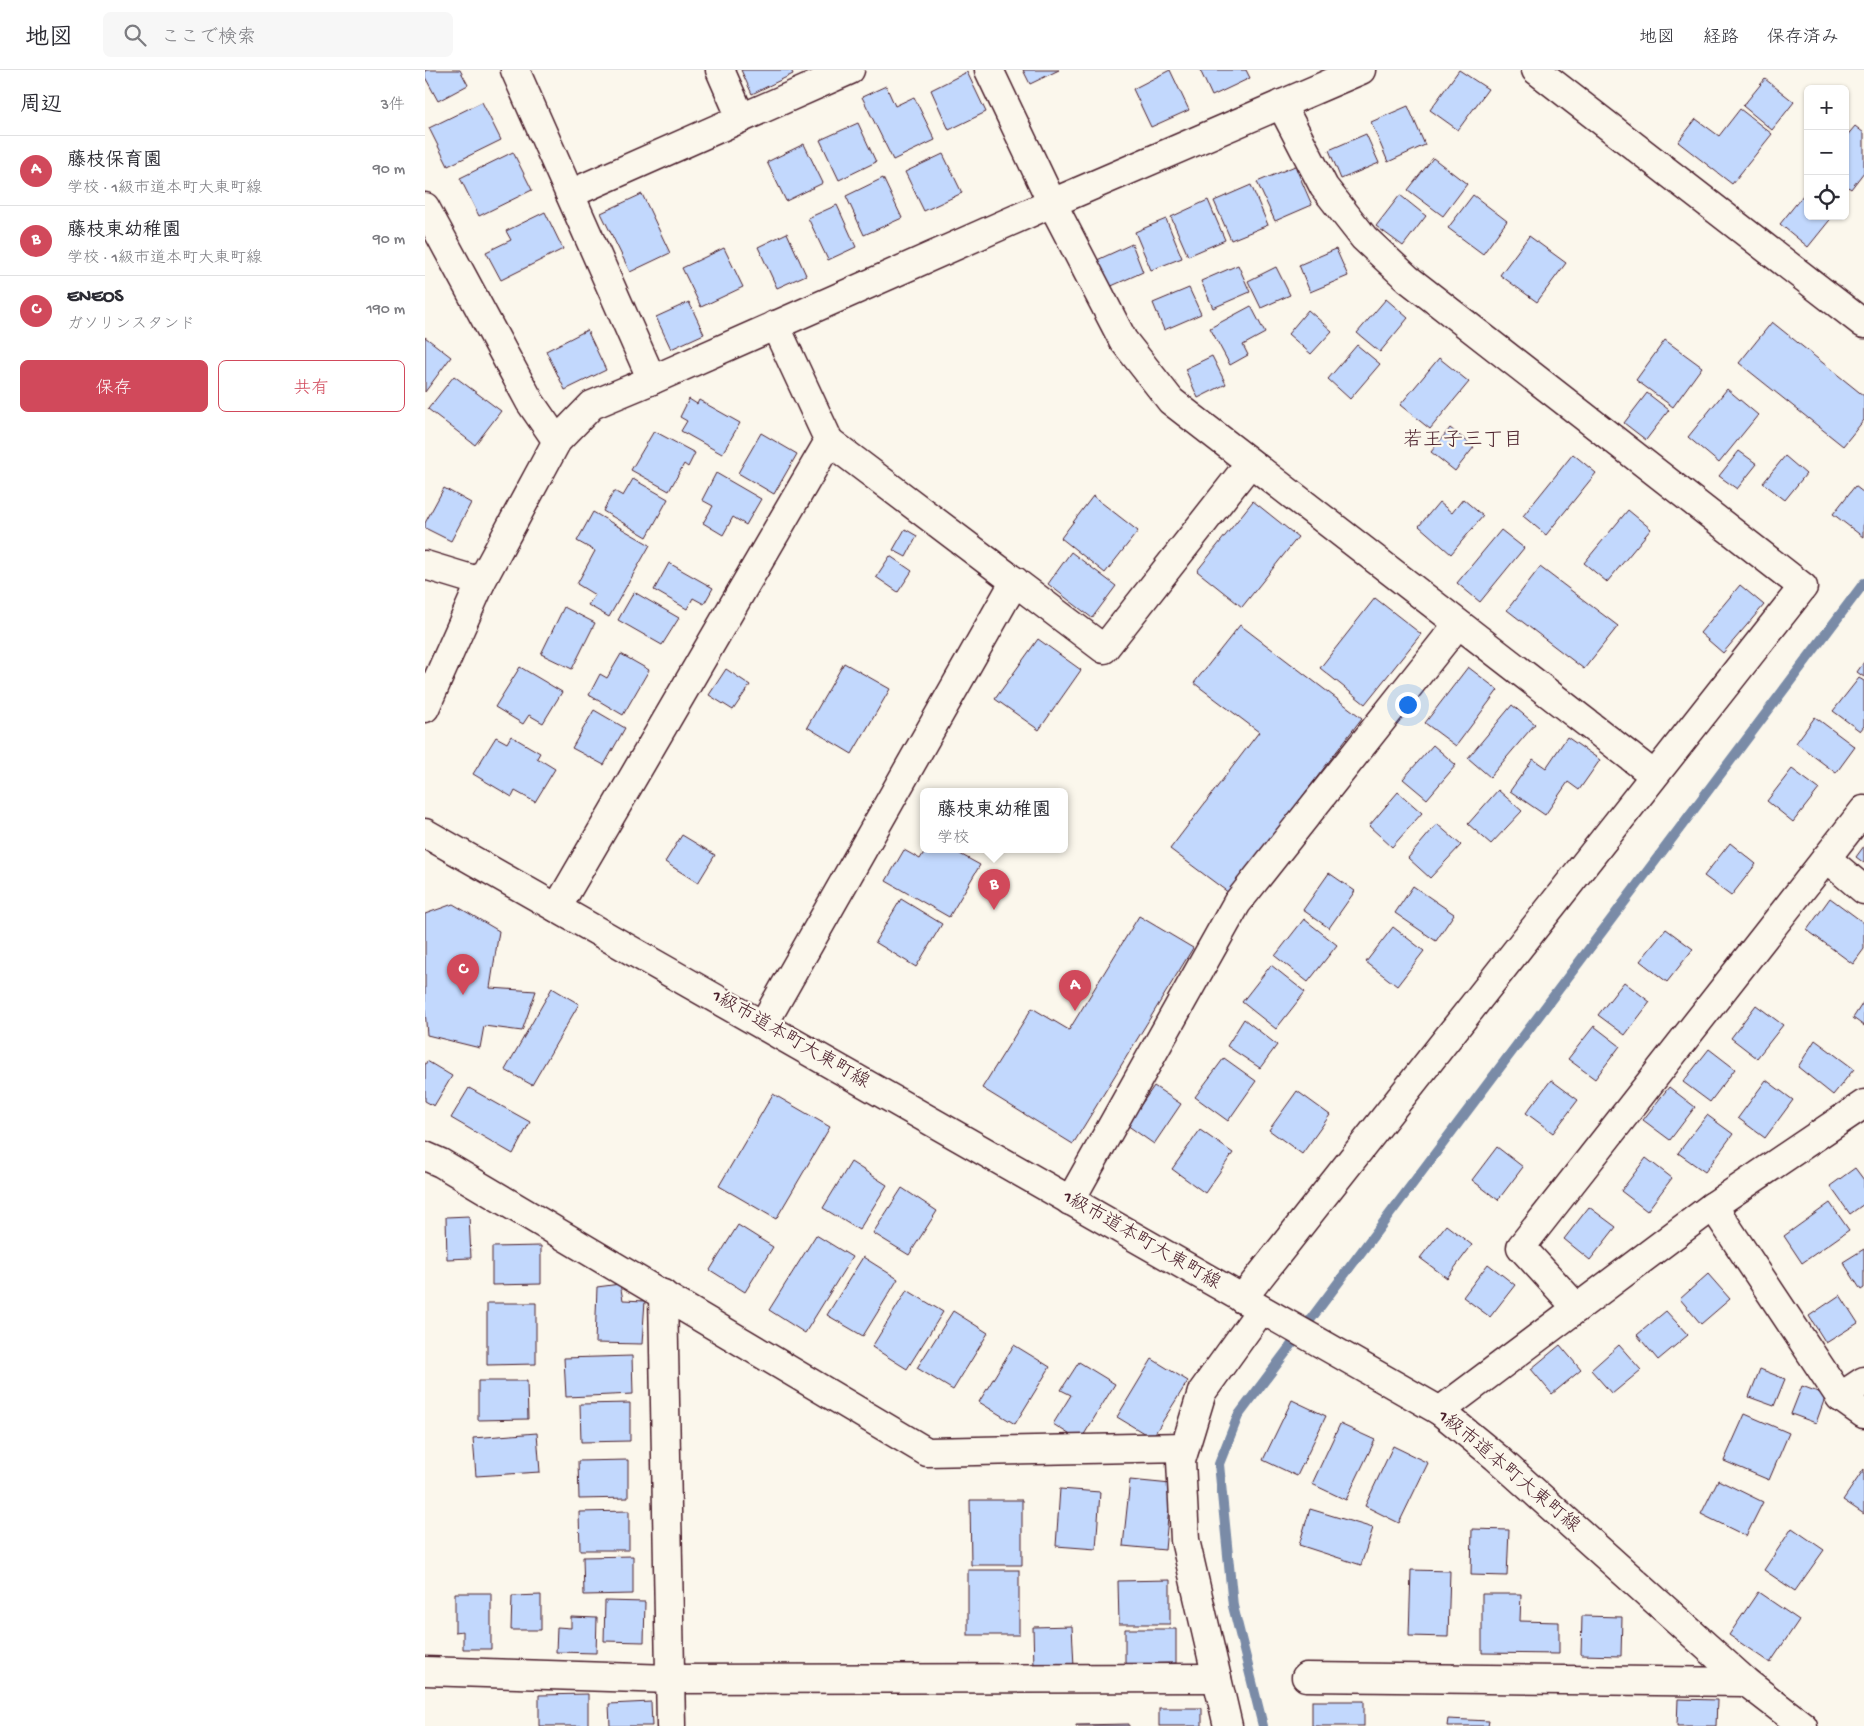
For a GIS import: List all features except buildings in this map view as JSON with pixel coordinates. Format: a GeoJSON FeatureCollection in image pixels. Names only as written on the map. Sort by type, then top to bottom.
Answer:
{"type":"FeatureCollection","features":[{"type":"Feature","properties":{"kind":"street"},"geometry":{"type":"LineString","coordinates":[[515,70],[652,380]]}},
{"type":"Feature","properties":{"kind":"street"},"geometry":{"type":"LineString","coordinates":[[720,70],[741,118]]}},
{"type":"Feature","properties":{"kind":"street"},"geometry":{"type":"LineString","coordinates":[[570,194],[850,70]]}},
{"type":"Feature","properties":{"kind":"street"},"geometry":{"type":"LineString","coordinates":[[989,70],[1052,203],[1123,340],[1171,401],[1654,776]]}},
{"type":"Feature","properties":{"kind":"street"},"geometry":{"type":"LineString","coordinates":[[425,708],[481,582],[557,440],[592,405],[1361,70]]}},
{"type":"Feature","properties":{"kind":"street"},"geometry":{"type":"LineString","coordinates":[[1536,70],[1864,324]]}},
{"type":"Feature","properties":{"kind":"street"},"geometry":{"type":"LineString","coordinates":[[1228,1726],[1185,1540],[1181,1461],[1203,1392],[1251,1304],[1654,776],[1803,587],[1408,279],[1364,238],[1324,187],[1281,104]]}},
{"type":"Feature","properties":{"kind":"street"},"geometry":{"type":"LineString","coordinates":[[425,207],[530,402],[557,440]]}},
{"type":"Feature","properties":{"kind":"street"},"geometry":{"type":"LineString","coordinates":[[775,325],[829,441],[1104,649],[1251,463]]}},
{"type":"Feature","properties":{"kind":"street"},"geometry":{"type":"LineString","coordinates":[[557,908],[829,441]]}},
{"type":"Feature","properties":{"kind":"street"},"geometry":{"type":"LineString","coordinates":[[425,565],[481,582]]}},
{"type":"Feature","properties":{"kind":"street"},"geometry":{"type":"LineString","coordinates":[[763,1024],[1015,581]]}},
{"type":"Feature","properties":{"kind":"street"},"geometry":{"type":"LineString","coordinates":[[1070,1201],[1237,903],[1458,624]]}},
{"type":"Feature","properties":{"kind":"street"},"geometry":{"type":"LineString","coordinates":[[1577,1308],[1521,1247],[1864,810]]}},
{"type":"Feature","properties":{"kind":"street","name":"1級市道本町大東町線"},"geometry":{"type":"LineString","coordinates":[[425,833],[1440,1411],[1496,1457],[1746,1682],[1803,1726]]}},
{"type":"Feature","properties":{"kind":"street"},"geometry":{"type":"LineString","coordinates":[[1826,858],[1864,890]]}},
{"type":"Feature","properties":{"kind":"street"},"geometry":{"type":"LineString","coordinates":[[1440,1411],[1713,1206],[1864,1104]]}},
{"type":"Feature","properties":{"kind":"street"},"geometry":{"type":"LineString","coordinates":[[425,1156],[441,1162],[927,1452],[1185,1447]]}},
{"type":"Feature","properties":{"kind":"street"},"geometry":{"type":"LineString","coordinates":[[1713,1206],[1840,1397],[1864,1414]]}},
{"type":"Feature","properties":{"kind":"street"},"geometry":{"type":"LineString","coordinates":[[663,1294],[671,1726]]}},
{"type":"Feature","properties":{"kind":"street"},"geometry":{"type":"LineString","coordinates":[[1840,1397],[1864,1380]]}},
{"type":"Feature","properties":{"kind":"street"},"geometry":{"type":"LineString","coordinates":[[425,1671],[670,1679],[1217,1678]]}},
{"type":"Feature","properties":{"kind":"street"},"geometry":{"type":"LineString","coordinates":[[1306,1677],[1746,1682]]}},
{"type":"Feature","properties":{"kind":"waterway"},"geometry":{"type":"LineString","coordinates":[[1263,1726],[1233,1606],[1219,1464],[1238,1416],[1864,583]]}},
{"type":"Feature","properties":{"kind":"place","name":"藤枝東幼稚園"},"geometry":{"type":"Point","coordinates":[994,910]}},
{"type":"Feature","properties":{"kind":"place","name":"ENEOS"},"geometry":{"type":"Point","coordinates":[463,995]}},
{"type":"Feature","properties":{"kind":"place","name":"藤枝保育園"},"geometry":{"type":"Point","coordinates":[1075,1011]}},
{"type":"Feature","properties":{"kind":"district","name":"若王子三丁目"},"geometry":{"type":"Point","coordinates":[1463,441]}}]}
